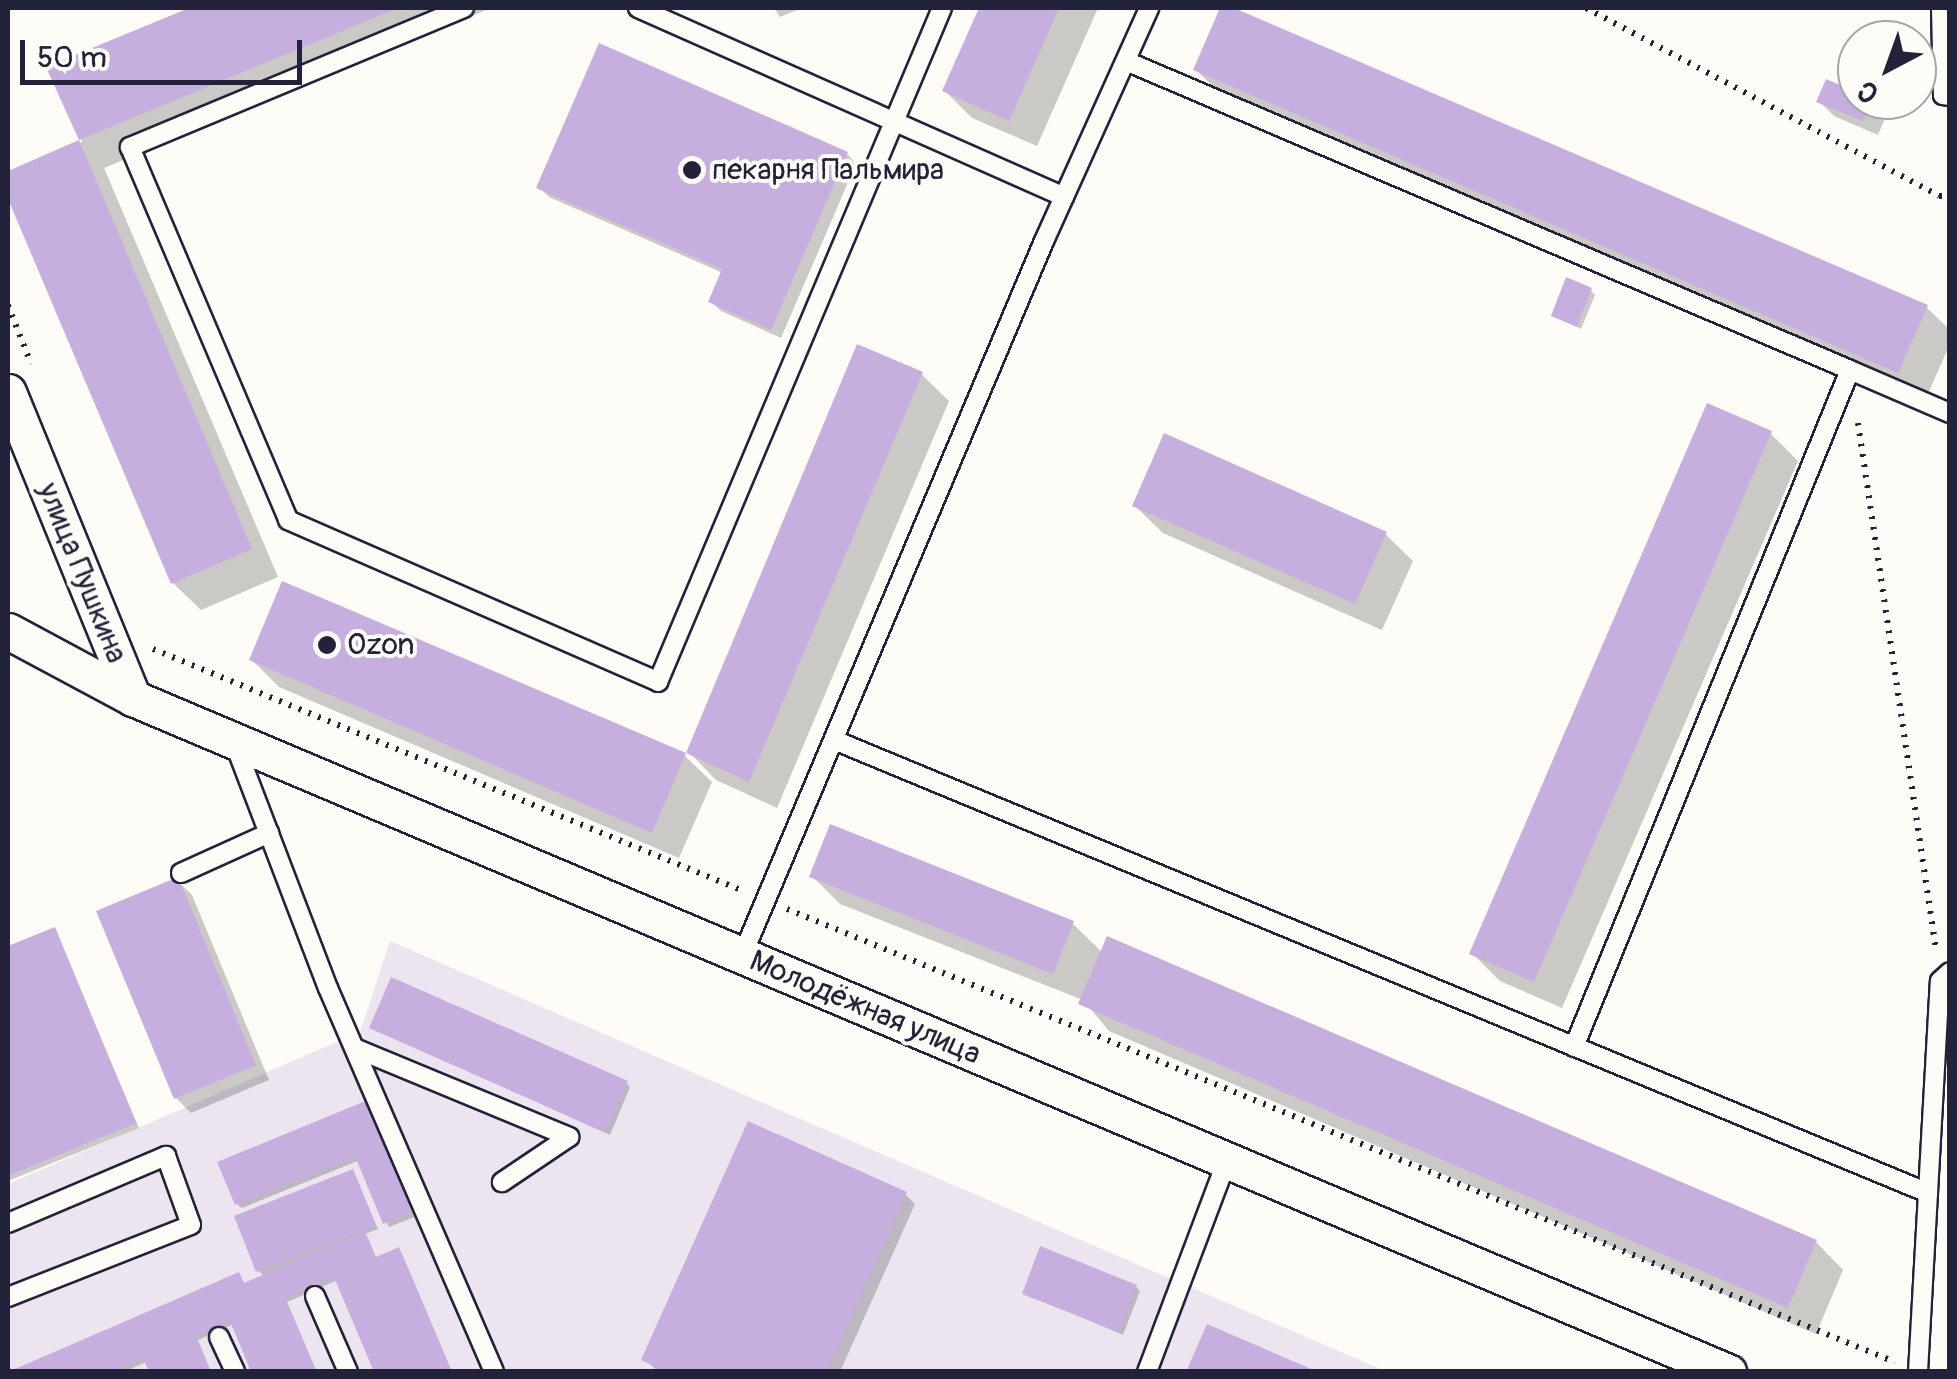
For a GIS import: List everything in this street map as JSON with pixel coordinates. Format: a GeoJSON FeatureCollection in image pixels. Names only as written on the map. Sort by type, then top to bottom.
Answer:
{"type":"FeatureCollection","features":[{"type":"Feature","properties":{"kind":"street","name":"улица Пушкина"},"geometry":{"type":"LineString","coordinates":[[22,384],[133,698]]}},
{"type":"Feature","properties":{"kind":"street","name":"Молодёжная улица"},"geometry":{"type":"LineString","coordinates":[[8,631],[133,698],[234,742],[1728,1372]]}},
{"type":"Feature","properties":{"kind":"lane"},"geometry":{"type":"LineString","coordinates":[[464,8],[130,148],[288,520],[658,682],[942,8]]}},
{"type":"Feature","properties":{"kind":"lane"},"geometry":{"type":"LineString","coordinates":[[638,8],[1064,197]]}},
{"type":"Feature","properties":{"kind":"lane"},"geometry":{"type":"LineString","coordinates":[[742,956],[1064,197],[1149,8]]}},
{"type":"Feature","properties":{"kind":"lane"},"geometry":{"type":"LineString","coordinates":[[1942,8],[1942,95],[1950,96]]}},
{"type":"Feature","properties":{"kind":"lane"},"geometry":{"type":"LineString","coordinates":[[1126,62],[1950,413]]}},
{"type":"Feature","properties":{"kind":"lane"},"geometry":{"type":"LineString","coordinates":[[1574,1047],[1850,370]]}},
{"type":"Feature","properties":{"kind":"lane"},"geometry":{"type":"LineString","coordinates":[[834,740],[1928,1194]]}},
{"type":"Feature","properties":{"kind":"lane"},"geometry":{"type":"LineString","coordinates":[[234,742],[328,988],[494,1372]]}},
{"type":"Feature","properties":{"kind":"lane"},"geometry":{"type":"LineString","coordinates":[[181,874],[269,834]]}},
{"type":"Feature","properties":{"kind":"lane"},"geometry":{"type":"LineString","coordinates":[[1918,1372],[1945,976]]}},
{"type":"Feature","properties":{"kind":"lane"},"geometry":{"type":"LineString","coordinates":[[357,1048],[569,1138],[502,1182]]}},
{"type":"Feature","properties":{"kind":"lane"},"geometry":{"type":"LineString","coordinates":[[8,1223],[166,1156],[190,1224],[8,1297]]}},
{"type":"Feature","properties":{"kind":"lane"},"geometry":{"type":"LineString","coordinates":[[1146,1372],[1227,1160]]}},
{"type":"Feature","properties":{"kind":"lane"},"geometry":{"type":"LineString","coordinates":[[316,1296],[348,1372]]}},
{"type":"Feature","properties":{"kind":"lane"},"geometry":{"type":"LineString","coordinates":[[219,1337],[236,1372]]}},
{"type":"Feature","properties":{"kind":"path"},"geometry":{"type":"LineString","coordinates":[[1586,8],[1939,196],[1950,196]]}},
{"type":"Feature","properties":{"kind":"path"},"geometry":{"type":"LineString","coordinates":[[8,305],[22,384]]}},
{"type":"Feature","properties":{"kind":"path"},"geometry":{"type":"LineString","coordinates":[[1850,370],[1945,976]]}},
{"type":"Feature","properties":{"kind":"path"},"geometry":{"type":"LineString","coordinates":[[145,646],[1918,1372]]}},
{"type":"Feature","properties":{"kind":"shaded area"},"geometry":{"type":"Polygon","coordinates":[[[390,941],[1385,1371],[8,1371],[8,1184],[360,1032],[390,941]]]}},
{"type":"Feature","properties":{"kind":"building"},"geometry":{"type":"Polygon","coordinates":[[[189,8],[398,8],[79,140],[46,67],[189,8]]]}},
{"type":"Feature","properties":{"kind":"building"},"geometry":{"type":"Polygon","coordinates":[[[979,8],[1059,8],[1009,121],[942,91],[979,8]]]}},
{"type":"Feature","properties":{"kind":"building"},"geometry":{"type":"Polygon","coordinates":[[[1220,8],[1234,8],[1928,305],[1898,373],[1193,70],[1220,8]]]}},
{"type":"Feature","properties":{"kind":"building","name":"пекарня Пальмира"},"geometry":{"type":"Polygon","coordinates":[[[599,43],[848,152],[771,330],[708,302],[722,269],[536,188],[599,43]]]}},
{"type":"Feature","properties":{"kind":"building"},"geometry":{"type":"Polygon","coordinates":[[[1826,79],[1837,84],[1837,110],[1816,102],[1826,79]]]}},
{"type":"Feature","properties":{"kind":"building"},"geometry":{"type":"Polygon","coordinates":[[[79,140],[252,549],[171,584],[8,199],[8,171],[79,140]]]}},
{"type":"Feature","properties":{"kind":"building"},"geometry":{"type":"Polygon","coordinates":[[[1566,277],[1592,288],[1577,327],[1551,316],[1566,277]]]}},
{"type":"Feature","properties":{"kind":"building"},"geometry":{"type":"Polygon","coordinates":[[[857,344],[923,372],[749,782],[686,753],[857,344]]]}},
{"type":"Feature","properties":{"kind":"building"},"geometry":{"type":"Polygon","coordinates":[[[1707,403],[1772,431],[1534,982],[1469,954],[1707,403]]]}},
{"type":"Feature","properties":{"kind":"building"},"geometry":{"type":"Polygon","coordinates":[[[1164,433],[1387,532],[1355,604],[1132,506],[1164,433]]]}},
{"type":"Feature","properties":{"kind":"building"},"geometry":{"type":"Polygon","coordinates":[[[282,581],[686,753],[652,833],[249,660],[282,581]]]}},
{"type":"Feature","properties":{"kind":"building"},"geometry":{"type":"Polygon","coordinates":[[[830,824],[1074,921],[1053,974],[809,877],[830,824]]]}},
{"type":"Feature","properties":{"kind":"building"},"geometry":{"type":"Polygon","coordinates":[[[178,877],[256,1065],[174,1099],[96,911],[178,877]]]}},
{"type":"Feature","properties":{"kind":"building"},"geometry":{"type":"Polygon","coordinates":[[[55,927],[136,1123],[8,1176],[8,946],[55,927]]]}},
{"type":"Feature","properties":{"kind":"building"},"geometry":{"type":"Polygon","coordinates":[[[1107,936],[1817,1240],[1788,1308],[1078,1004],[1107,936]]]}},
{"type":"Feature","properties":{"kind":"building"},"geometry":{"type":"Polygon","coordinates":[[[391,977],[628,1081],[605,1132],[369,1028],[391,977]]]}},
{"type":"Feature","properties":{"kind":"building"},"geometry":{"type":"Polygon","coordinates":[[[373,1098],[419,1209],[383,1224],[355,1156],[235,1205],[217,1162],[373,1098]]]}},
{"type":"Feature","properties":{"kind":"building"},"geometry":{"type":"Polygon","coordinates":[[[748,1121],[907,1192],[826,1372],[667,1372],[641,1360],[748,1121]]]}},
{"type":"Feature","properties":{"kind":"building"},"geometry":{"type":"Polygon","coordinates":[[[353,1169],[376,1225],[256,1272],[234,1216],[353,1169]]]}},
{"type":"Feature","properties":{"kind":"building"},"geometry":{"type":"Polygon","coordinates":[[[365,1231],[376,1257],[399,1247],[452,1372],[374,1372],[334,1277],[285,1298],[316,1372],[251,1372],[230,1321],[195,1336],[211,1372],[149,1372],[143,1358],[111,1372],[8,1372],[239,1272],[244,1283],[365,1231]]]}},
{"type":"Feature","properties":{"kind":"building"},"geometry":{"type":"Polygon","coordinates":[[[1040,1246],[1137,1285],[1119,1332],[1022,1294],[1040,1246]]]}},
{"type":"Feature","properties":{"kind":"building"},"geometry":{"type":"Polygon","coordinates":[[[1207,1324],[1318,1372],[1186,1372],[1207,1324]]]}},
{"type":"Feature","properties":{"kind":"place","name":"пекарня Пальмира"},"geometry":{"type":"Point","coordinates":[692,170]}},
{"type":"Feature","properties":{"kind":"place","name":"Ozon"},"geometry":{"type":"Point","coordinates":[327,645]}}]}
